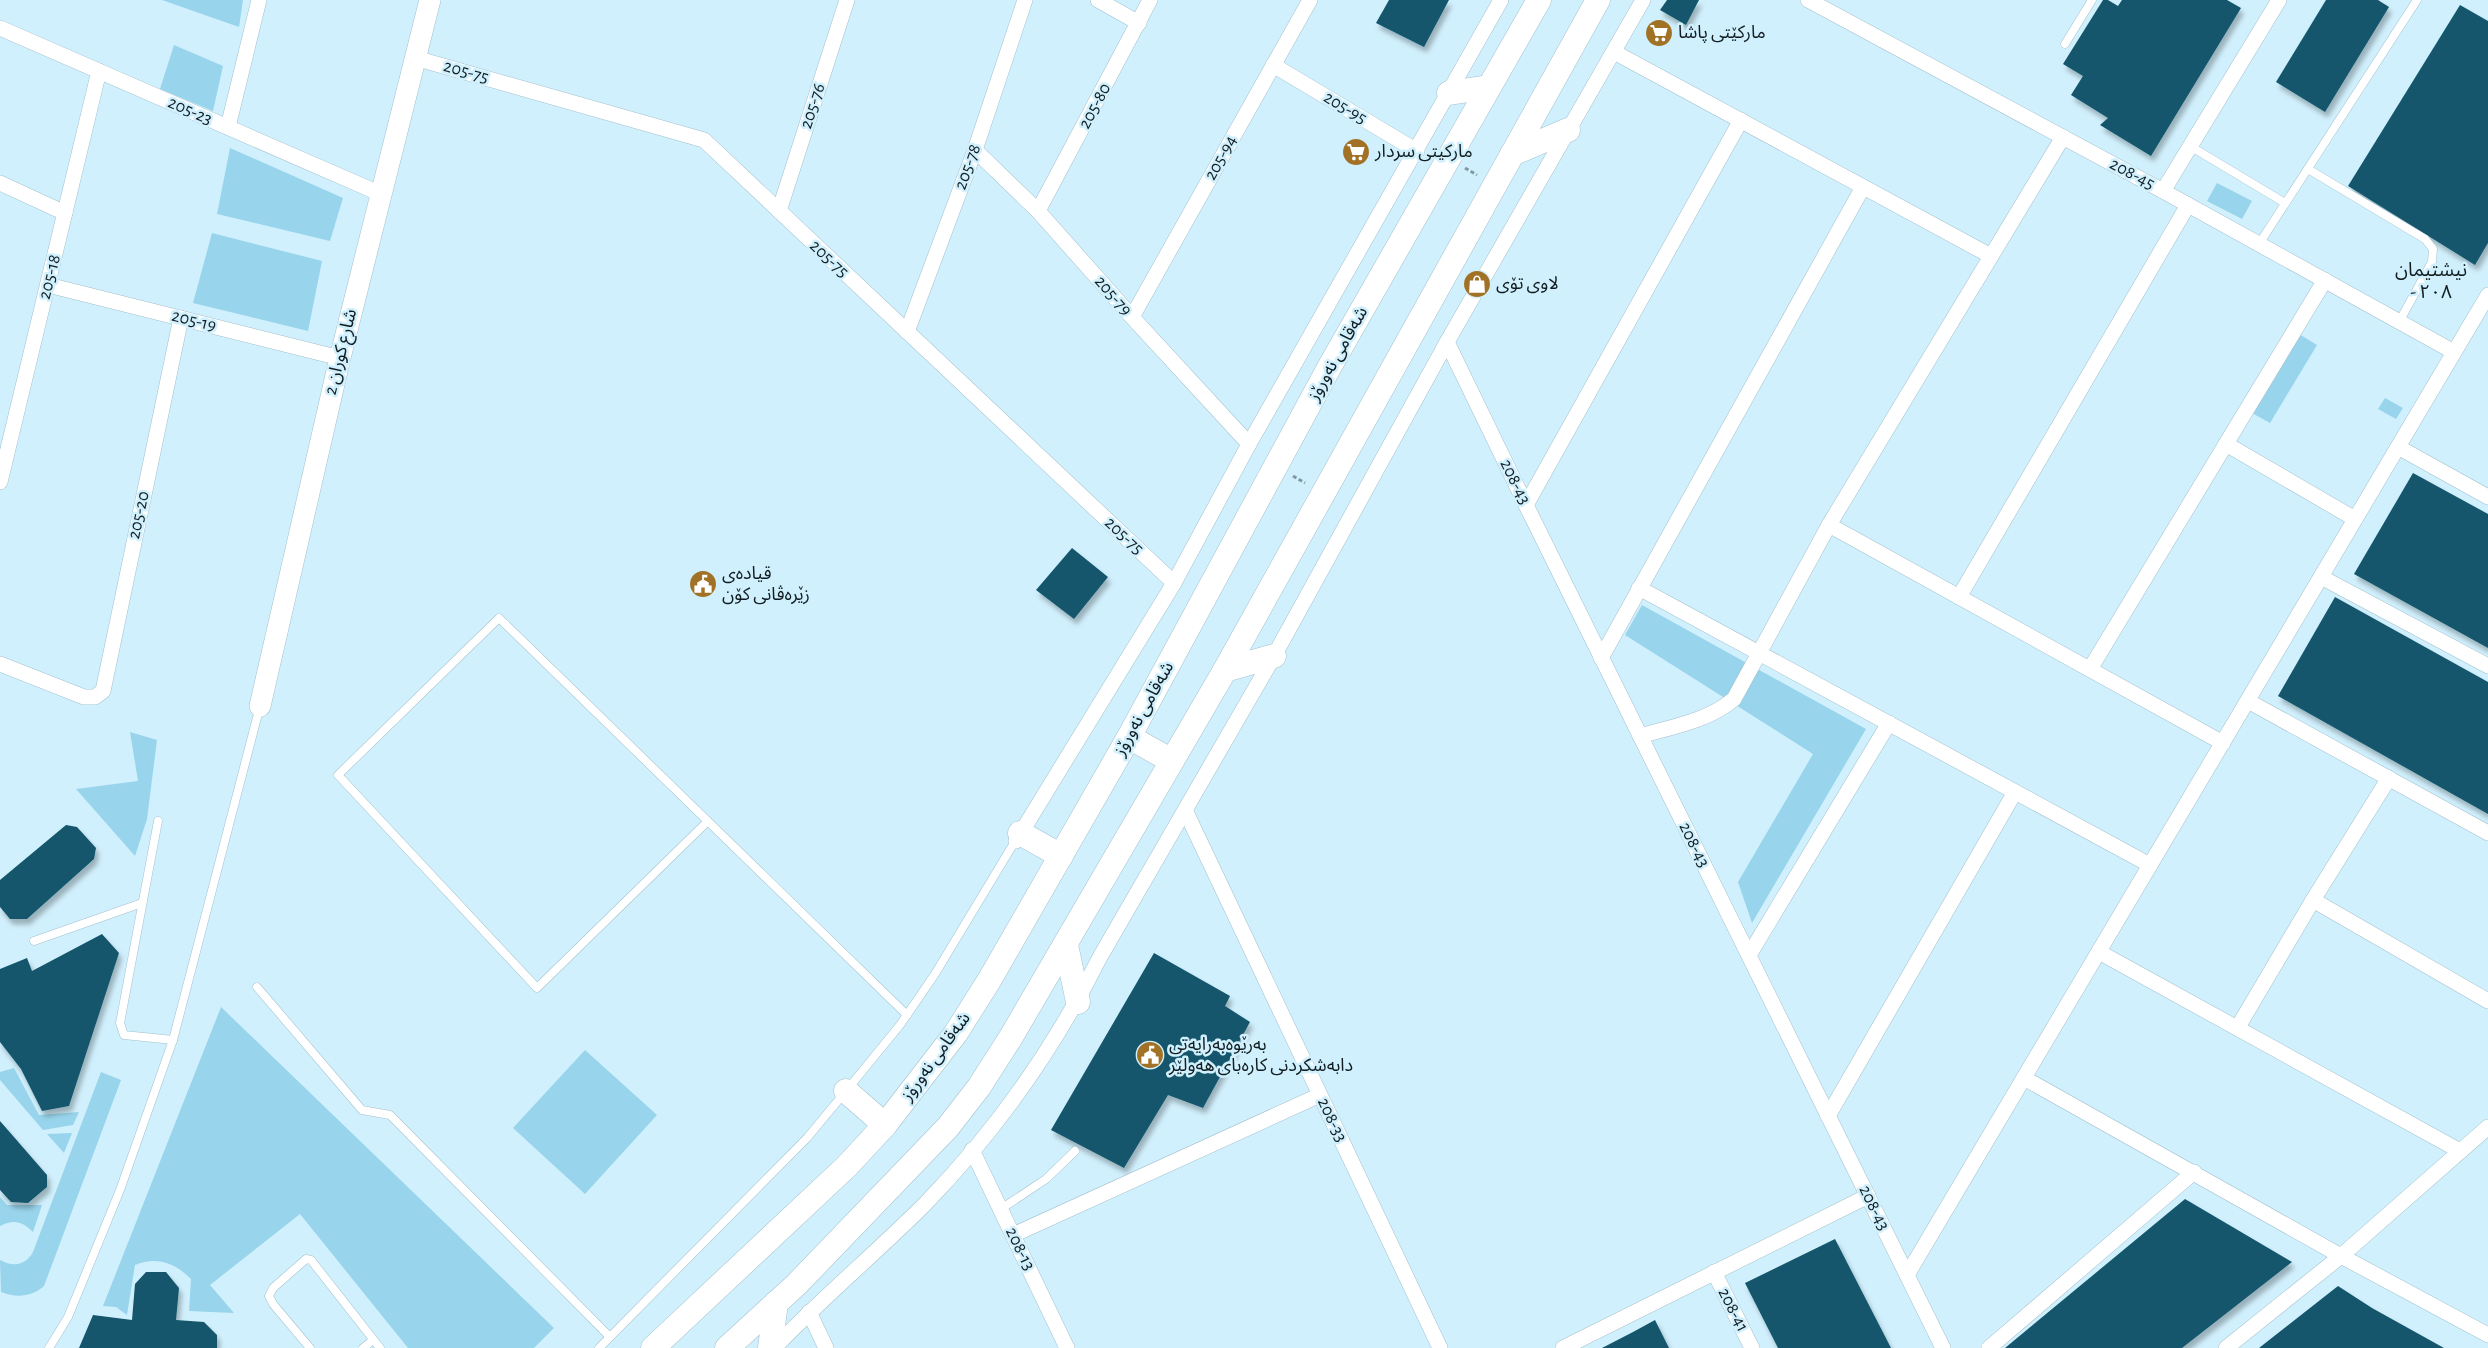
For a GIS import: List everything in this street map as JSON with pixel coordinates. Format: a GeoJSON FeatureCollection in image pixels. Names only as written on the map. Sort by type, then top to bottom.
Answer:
{"type":"FeatureCollection","features":[{"type":"Feature","properties":{"kind":"main road","name":"شەقامی نەورۆز"},"geometry":{"type":"LineString","coordinates":[[653,1348],[847,1166],[885,1125],[956,1033],[990,979],[1129,737],[1276,466],[1539,0]]}},
{"type":"Feature","properties":{"kind":"main road"},"geometry":{"type":"LineString","coordinates":[[727,1348],[776,1303],[948,1127],[979,1086],[1011,1037],[1225,670],[1598,0]]}},
{"type":"Feature","properties":{"kind":"main road"},"geometry":{"type":"LineString","coordinates":[[1449,93],[1489,87]]}},
{"type":"Feature","properties":{"kind":"main road"},"geometry":{"type":"LineString","coordinates":[[1512,154],[1568,130]]}},
{"type":"Feature","properties":{"kind":"main road"},"geometry":{"type":"LineString","coordinates":[[1225,670],[1274,656]]}},
{"type":"Feature","properties":{"kind":"main road"},"geometry":{"type":"LineString","coordinates":[[1129,737],[1172,761]]}},
{"type":"Feature","properties":{"kind":"main road"},"geometry":{"type":"LineString","coordinates":[[1017,838],[1061,856]]}},
{"type":"Feature","properties":{"kind":"main road"},"geometry":{"type":"LineString","coordinates":[[1066,945],[1078,1002]]}},
{"type":"Feature","properties":{"kind":"main road"},"geometry":{"type":"LineString","coordinates":[[846,1091],[885,1125]]}},
{"type":"Feature","properties":{"kind":"main road"},"geometry":{"type":"LineString","coordinates":[[772,1348],[776,1303]]}},
{"type":"Feature","properties":{"kind":"street"},"geometry":{"type":"LineString","coordinates":[[228,127],[259,0]]}},
{"type":"Feature","properties":{"kind":"street","name":"شارع كوران 2"},"geometry":{"type":"LineString","coordinates":[[260,706],[340,358],[430,0]]}},
{"type":"Feature","properties":{"kind":"street","name":"205-76"},"geometry":{"type":"LineString","coordinates":[[779,212],[847,0]]}},
{"type":"Feature","properties":{"kind":"street","name":"205-78"},"geometry":{"type":"LineString","coordinates":[[907,332],[975,150],[1025,0]]}},
{"type":"Feature","properties":{"kind":"street"},"geometry":{"type":"LineString","coordinates":[[1098,0],[1139,23]]}},
{"type":"Feature","properties":{"kind":"street","name":"205-80"},"geometry":{"type":"LineString","coordinates":[[1038,211],[1150,0]]}},
{"type":"Feature","properties":{"kind":"street","name":"205-94"},"geometry":{"type":"LineString","coordinates":[[1132,317],[1310,0]]}},
{"type":"Feature","properties":{"kind":"street"},"geometry":{"type":"LineString","coordinates":[[1017,838],[1174,583],[1249,444],[1501,0]]}},
{"type":"Feature","properties":{"kind":"street"},"geometry":{"type":"LineString","coordinates":[[772,1348],[925,1203],[972,1150],[1014,1099],[1078,1002],[1100,957],[1274,656],[1447,342],[1643,0]]}},
{"type":"Feature","properties":{"kind":"street","name":"208-45"},"geometry":{"type":"LineString","coordinates":[[1808,0],[2163,191],[2454,352]]}},
{"type":"Feature","properties":{"kind":"street"},"geometry":{"type":"LineString","coordinates":[[2163,191],[2279,0]]}},
{"type":"Feature","properties":{"kind":"street","name":"205-23"},"geometry":{"type":"LineString","coordinates":[[0,28],[381,194]]}},
{"type":"Feature","properties":{"kind":"street"},"geometry":{"type":"LineString","coordinates":[[1614,52],[1990,256]]}},
{"type":"Feature","properties":{"kind":"street","name":"205-75"},"geometry":{"type":"LineString","coordinates":[[414,58],[704,140],[1174,583]]}},
{"type":"Feature","properties":{"kind":"street","name":"205-95"},"geometry":{"type":"LineString","coordinates":[[1273,65],[1417,151]]}},
{"type":"Feature","properties":{"kind":"street","name":"205-18"},"geometry":{"type":"LineString","coordinates":[[0,482],[99,72]]}},
{"type":"Feature","properties":{"kind":"street"},"geometry":{"type":"LineString","coordinates":[[1526,505],[1741,120]]}},
{"type":"Feature","properties":{"kind":"street"},"geometry":{"type":"LineString","coordinates":[[1640,736],[1722,710],[1734,699],[1829,525],[2063,137]]}},
{"type":"Feature","properties":{"kind":"street","name":"205-79"},"geometry":{"type":"LineString","coordinates":[[975,150],[1038,211],[1249,444]]}},
{"type":"Feature","properties":{"kind":"street"},"geometry":{"type":"LineString","coordinates":[[0,183],[65,213]]}},
{"type":"Feature","properties":{"kind":"street"},"geometry":{"type":"LineString","coordinates":[[1601,658],[1863,187]]}},
{"type":"Feature","properties":{"kind":"street"},"geometry":{"type":"LineString","coordinates":[[1959,597],[2188,205]]}},
{"type":"Feature","properties":{"kind":"street"},"geometry":{"type":"LineString","coordinates":[[2090,669],[2325,280]]}},
{"type":"Feature","properties":{"kind":"street","name":"205-19"},"geometry":{"type":"LineString","coordinates":[[48,285],[340,358]]}},
{"type":"Feature","properties":{"kind":"street"},"geometry":{"type":"LineString","coordinates":[[1907,1275],[2488,295]]}},
{"type":"Feature","properties":{"kind":"street","name":"205-20"},"geometry":{"type":"LineString","coordinates":[[0,664],[84,697],[95,698],[103,691],[181,318]]}},
{"type":"Feature","properties":{"kind":"street","name":"208-43"},"geometry":{"type":"LineString","coordinates":[[1447,342],[1601,658],[1943,1348]]}},
{"type":"Feature","properties":{"kind":"street"},"geometry":{"type":"LineString","coordinates":[[2226,444],[2356,519]]}},
{"type":"Feature","properties":{"kind":"street"},"geometry":{"type":"LineString","coordinates":[[2398,447],[2488,497]]}},
{"type":"Feature","properties":{"kind":"street"},"geometry":{"type":"LineString","coordinates":[[1829,525],[2223,743]]}},
{"type":"Feature","properties":{"kind":"street"},"geometry":{"type":"LineString","coordinates":[[2320,577],[2488,666]]}},
{"type":"Feature","properties":{"kind":"street"},"geometry":{"type":"LineString","coordinates":[[1639,588],[1759,655],[1889,723],[2150,865]]}},
{"type":"Feature","properties":{"kind":"street"},"geometry":{"type":"LineString","coordinates":[[2248,701],[2488,833]]}},
{"type":"Feature","properties":{"kind":"street"},"geometry":{"type":"LineString","coordinates":[[1749,955],[1889,723]]}},
{"type":"Feature","properties":{"kind":"street"},"geometry":{"type":"LineString","coordinates":[[2238,1027],[2313,900],[2389,778]]}},
{"type":"Feature","properties":{"kind":"street"},"geometry":{"type":"LineString","coordinates":[[1828,1116],[2015,792]]}},
{"type":"Feature","properties":{"kind":"street","name":"208-33"},"geometry":{"type":"LineString","coordinates":[[1185,810],[1440,1348]]}},
{"type":"Feature","properties":{"kind":"street"},"geometry":{"type":"LineString","coordinates":[[2313,900],[2488,1001]]}},
{"type":"Feature","properties":{"kind":"street"},"geometry":{"type":"LineString","coordinates":[[2099,952],[2460,1151]]}},
{"type":"Feature","properties":{"kind":"street"},"geometry":{"type":"LineString","coordinates":[[2024,1078],[2341,1256],[2488,1335]]}},
{"type":"Feature","properties":{"kind":"street"},"geometry":{"type":"LineString","coordinates":[[1013,1235],[1320,1095]]}},
{"type":"Feature","properties":{"kind":"street"},"geometry":{"type":"LineString","coordinates":[[2226,1348],[2341,1256],[2488,1127]]}},
{"type":"Feature","properties":{"kind":"street","name":"208-13"},"geometry":{"type":"LineString","coordinates":[[972,1150],[1067,1348]]}},
{"type":"Feature","properties":{"kind":"street"},"geometry":{"type":"LineString","coordinates":[[1989,1348],[2194,1172]]}},
{"type":"Feature","properties":{"kind":"street"},"geometry":{"type":"LineString","coordinates":[[1563,1348],[1868,1196]]}},
{"type":"Feature","properties":{"kind":"street","name":"208-41"},"geometry":{"type":"LineString","coordinates":[[1714,1272],[1752,1348]]}},
{"type":"Feature","properties":{"kind":"street"},"geometry":{"type":"LineString","coordinates":[[809,1312],[826,1348]]}},
{"type":"Feature","properties":{"kind":"lane"},"geometry":{"type":"LineString","coordinates":[[2065,44],[2092,0]]}},
{"type":"Feature","properties":{"kind":"lane"},"geometry":{"type":"LineString","coordinates":[[2259,244],[2417,0]]}},
{"type":"Feature","properties":{"kind":"lane"},"geometry":{"type":"LineString","coordinates":[[2190,146],[2286,203]]}},
{"type":"Feature","properties":{"kind":"lane"},"geometry":{"type":"LineString","coordinates":[[2308,169],[2425,239],[2433,249],[2432,262],[2399,322]]}},
{"type":"Feature","properties":{"kind":"lane"},"geometry":{"type":"LineString","coordinates":[[708,821],[537,988],[338,775],[499,618],[907,1014]]}},
{"type":"Feature","properties":{"kind":"lane"},"geometry":{"type":"LineString","coordinates":[[49,1348],[68,1317],[120,1190],[173,1040],[260,706]]}},
{"type":"Feature","properties":{"kind":"lane"},"geometry":{"type":"LineString","coordinates":[[158,821],[120,1023],[124,1035],[173,1040]]}},
{"type":"Feature","properties":{"kind":"lane"},"geometry":{"type":"LineString","coordinates":[[599,1348],[807,1138],[846,1091],[907,1014],[935,974],[1017,838]]}},
{"type":"Feature","properties":{"kind":"lane"},"geometry":{"type":"LineString","coordinates":[[34,941],[142,903]]}},
{"type":"Feature","properties":{"kind":"lane"},"geometry":{"type":"LineString","coordinates":[[257,987],[362,1110],[390,1114],[610,1337]]}},
{"type":"Feature","properties":{"kind":"lane"},"geometry":{"type":"LineString","coordinates":[[1001,1209],[1046,1180],[1074,1151]]}},
{"type":"Feature","properties":{"kind":"lane"},"geometry":{"type":"LineString","coordinates":[[310,1348],[273,1304],[269,1296],[273,1288],[306,1259],[311,1260],[380,1348]]}},
{"type":"Feature","properties":{"kind":"lane"},"geometry":{"type":"LineString","coordinates":[[363,1348],[373,1340]]}},
{"type":"Feature","properties":{"kind":"path"},"geometry":{"type":"LineString","coordinates":[[1448,159],[1494,184]]}},
{"type":"Feature","properties":{"kind":"path"},"geometry":{"type":"LineString","coordinates":[[1276,466],[1323,494]]}},
{"type":"Feature","properties":{"kind":"shaded area"},"geometry":{"type":"Polygon","coordinates":[[[162,0],[243,0],[239,27],[162,0]]]}},
{"type":"Feature","properties":{"kind":"shaded area"},"geometry":{"type":"Polygon","coordinates":[[[174,45],[223,66],[213,111],[160,89],[174,45]]]}},
{"type":"Feature","properties":{"kind":"shaded area"},"geometry":{"type":"Polygon","coordinates":[[[230,148],[343,198],[330,241],[217,214],[230,148]]]}},
{"type":"Feature","properties":{"kind":"shaded area"},"geometry":{"type":"Polygon","coordinates":[[[2217,183],[2252,201],[2242,219],[2207,201],[2217,183]]]}},
{"type":"Feature","properties":{"kind":"shaded area"},"geometry":{"type":"Polygon","coordinates":[[[212,233],[322,261],[308,331],[193,303],[212,233]]]}},
{"type":"Feature","properties":{"kind":"shaded area"},"geometry":{"type":"Polygon","coordinates":[[[2299,334],[2317,345],[2270,423],[2252,413],[2299,334]]]}},
{"type":"Feature","properties":{"kind":"shaded area"},"geometry":{"type":"Polygon","coordinates":[[[2385,398],[2403,408],[2396,419],[2378,409],[2385,398]]]}},
{"type":"Feature","properties":{"kind":"shaded area"},"geometry":{"type":"Polygon","coordinates":[[[1642,605],[1866,729],[1752,923],[1738,882],[1813,754],[1625,635],[1642,605]]]}},
{"type":"Feature","properties":{"kind":"shaded area"},"geometry":{"type":"Polygon","coordinates":[[[130,732],[157,740],[147,819],[135,856],[76,789],[138,781],[130,732]]]}},
{"type":"Feature","properties":{"kind":"shaded area"},"geometry":{"type":"Polygon","coordinates":[[[221,1007],[554,1328],[534,1348],[408,1348],[300,1214],[210,1285],[234,1313],[189,1311],[191,1279],[172,1265],[158,1261],[143,1262],[135,1265],[127,1315],[116,1307],[103,1306],[221,1007]]]}},
{"type":"Feature","properties":{"kind":"shaded area"},"geometry":{"type":"Polygon","coordinates":[[[585,1050],[657,1115],[585,1194],[513,1128],[585,1050]]]}},
{"type":"Feature","properties":{"kind":"shaded area"},"geometry":{"type":"Polygon","coordinates":[[[14,1068],[39,1115],[79,1112],[73,1125],[43,1130],[0,1080],[0,1072],[14,1068]]]}},
{"type":"Feature","properties":{"kind":"shaded area"},"geometry":{"type":"Polygon","coordinates":[[[101,1072],[121,1080],[44,1286],[29,1294],[18,1296],[1,1292],[0,1260],[10,1264],[18,1264],[30,1257],[33,1252],[101,1072]]]}},
{"type":"Feature","properties":{"kind":"shaded area"},"geometry":{"type":"Polygon","coordinates":[[[72,1133],[64,1153],[47,1134],[72,1133]]]}},
{"type":"Feature","properties":{"kind":"shaded area"},"geometry":{"type":"Polygon","coordinates":[[[0,1197],[7,1205],[42,1205],[33,1232],[18,1222],[10,1222],[0,1226],[0,1197]]]}},
{"type":"Feature","properties":{"kind":"building"},"geometry":{"type":"Polygon","coordinates":[[[1389,0],[1449,0],[1424,47],[1376,23],[1389,0]]]}},
{"type":"Feature","properties":{"kind":"building"},"geometry":{"type":"Polygon","coordinates":[[[1667,0],[1699,0],[1686,25],[1660,10],[1667,0]]]}},
{"type":"Feature","properties":{"kind":"building"},"geometry":{"type":"Polygon","coordinates":[[[2103,0],[2108,0],[2118,6],[2122,0],[2227,0],[2241,8],[2151,156],[2100,125],[2108,118],[2071,95],[2083,76],[2063,64],[2103,0]]]}},
{"type":"Feature","properties":{"kind":"building"},"geometry":{"type":"Polygon","coordinates":[[[2326,0],[2378,0],[2389,7],[2325,112],[2276,82],[2326,0]]]}},
{"type":"Feature","properties":{"kind":"building"},"geometry":{"type":"Polygon","coordinates":[[[2460,5],[2488,21],[2488,243],[2475,265],[2348,186],[2460,5]]]}},
{"type":"Feature","properties":{"kind":"building"},"geometry":{"type":"Polygon","coordinates":[[[2413,473],[2488,514],[2488,648],[2354,574],[2413,473]]]}},
{"type":"Feature","properties":{"kind":"building"},"geometry":{"type":"Polygon","coordinates":[[[1072,548],[1108,577],[1074,619],[1036,590],[1072,548]]]}},
{"type":"Feature","properties":{"kind":"building"},"geometry":{"type":"Polygon","coordinates":[[[2335,597],[2488,682],[2488,814],[2278,696],[2335,597]]]}},
{"type":"Feature","properties":{"kind":"building"},"geometry":{"type":"Polygon","coordinates":[[[66,825],[77,827],[96,848],[94,859],[27,919],[10,919],[0,907],[0,880],[66,825]]]}},
{"type":"Feature","properties":{"kind":"building"},"geometry":{"type":"Polygon","coordinates":[[[102,934],[119,953],[69,1106],[42,1111],[21,1069],[0,1042],[0,969],[27,958],[32,971],[102,934]]]}},
{"type":"Feature","properties":{"kind":"building"},"geometry":{"type":"Polygon","coordinates":[[[1154,953],[1230,996],[1225,1006],[1250,1022],[1203,1108],[1168,1095],[1124,1168],[1051,1130],[1154,953]]]}},
{"type":"Feature","properties":{"kind":"building"},"geometry":{"type":"Polygon","coordinates":[[[0,1121],[47,1175],[47,1187],[28,1203],[11,1202],[0,1190],[0,1121]]]}},
{"type":"Feature","properties":{"kind":"building"},"geometry":{"type":"Polygon","coordinates":[[[2185,1199],[2292,1262],[2182,1348],[2005,1348],[2185,1199]]]}},
{"type":"Feature","properties":{"kind":"building"},"geometry":{"type":"Polygon","coordinates":[[[1835,1239],[1891,1348],[1778,1348],[1745,1283],[1835,1239]]]}},
{"type":"Feature","properties":{"kind":"building"},"geometry":{"type":"Polygon","coordinates":[[[146,1272],[166,1272],[179,1288],[176,1320],[204,1322],[217,1335],[217,1348],[79,1348],[93,1315],[132,1320],[135,1284],[146,1272]]]}},
{"type":"Feature","properties":{"kind":"building"},"geometry":{"type":"Polygon","coordinates":[[[2338,1286],[2372,1308],[2444,1348],[2259,1348],[2338,1286]]]}},
{"type":"Feature","properties":{"kind":"building"},"geometry":{"type":"Polygon","coordinates":[[[1655,1320],[1669,1348],[1602,1348],[1633,1332],[1655,1320]]]}},
{"type":"Feature","properties":{"kind":"place","name":"مارکێتی پاشا"},"geometry":{"type":"Point","coordinates":[1659,33]}},
{"type":"Feature","properties":{"kind":"place","name":"ماركيتى سردار"},"geometry":{"type":"Point","coordinates":[1356,152]}},
{"type":"Feature","properties":{"kind":"place","name":"لاوی تۆی"},"geometry":{"type":"Point","coordinates":[1477,284]}},
{"type":"Feature","properties":{"kind":"place","name":"قیادەی زێرەڤانی کۆن"},"geometry":{"type":"Point","coordinates":[703,584]}},
{"type":"Feature","properties":{"kind":"place","name":"بەرێوەبەرایەتی دابەشکردنی کارەبای هەولێر"},"geometry":{"type":"Point","coordinates":[1150,1055]}},
{"type":"Feature","properties":{"kind":"district","name":"نیشتیمان - ٢٠٨"},"geometry":{"type":"Point","coordinates":[2431,281]}}]}
